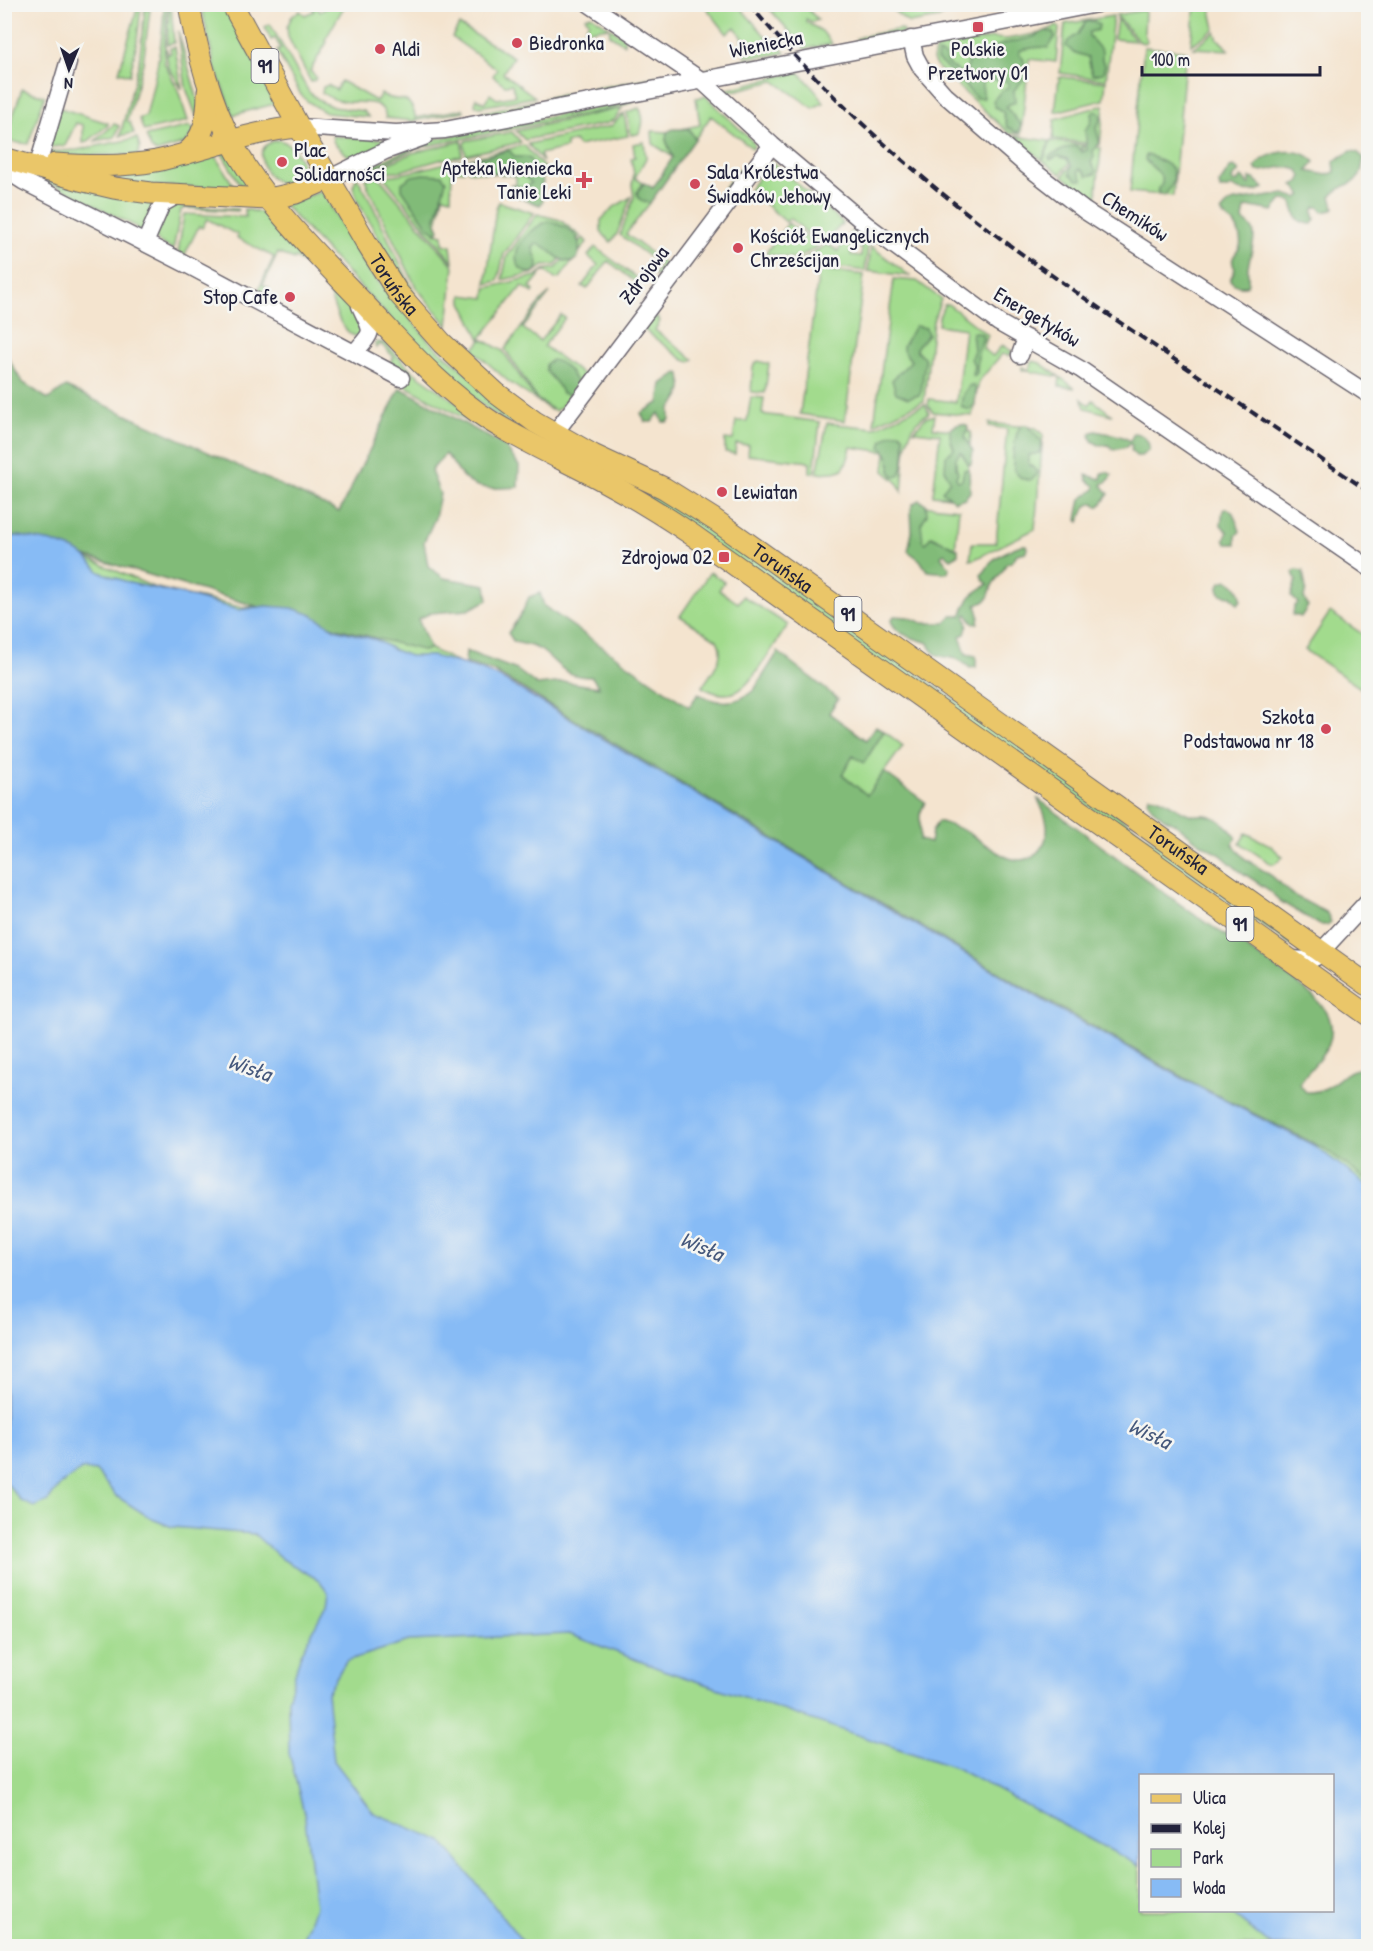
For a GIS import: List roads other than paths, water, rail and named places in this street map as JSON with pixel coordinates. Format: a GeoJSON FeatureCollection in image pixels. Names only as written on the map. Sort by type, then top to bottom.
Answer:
{"type":"FeatureCollection","features":[{"type":"Feature","properties":{"kind":"main road","name":"91"},"geometry":{"type":"LineString","coordinates":[[189,4],[207,82],[231,141],[269,199]]}},
{"type":"Feature","properties":{"kind":"main road","name":"91"},"geometry":{"type":"LineString","coordinates":[[232,4],[328,179]]}},
{"type":"Feature","properties":{"kind":"main road"},"geometry":{"type":"LineString","coordinates":[[185,154],[194,147],[203,131],[207,107],[207,82]]}},
{"type":"Feature","properties":{"kind":"main road"},"geometry":{"type":"LineString","coordinates":[[9,163],[38,166],[105,166],[150,162],[269,131],[299,127]]}},
{"type":"Feature","properties":{"kind":"main road"},"geometry":{"type":"LineString","coordinates":[[38,166],[114,188],[178,195],[269,199],[296,193],[328,179]]}},
{"type":"Feature","properties":{"kind":"main road","name":"Toruńska"},"geometry":{"type":"LineString","coordinates":[[328,179],[384,272],[426,326],[474,375],[514,407],[554,434],[648,480],[716,520],[1368,985]]}},
{"type":"Feature","properties":{"kind":"main road","name":"Toruńska"},"geometry":{"type":"LineString","coordinates":[[269,199],[358,297],[455,395],[492,422],[631,496],[693,536],[1368,1015]]}},
{"type":"Feature","properties":{"kind":"street","name":"Energetyków"},"geometry":{"type":"LineString","coordinates":[[589,4],[702,80],[772,145],[868,226],[999,323],[1080,369],[1368,567]]}},
{"type":"Feature","properties":{"kind":"street","name":"Wieniecka"},"geometry":{"type":"LineString","coordinates":[[299,127],[396,133],[445,130],[1097,4]]}},
{"type":"Feature","properties":{"kind":"street","name":"Chemików"},"geometry":{"type":"LineString","coordinates":[[911,39],[918,62],[934,84],[1000,144],[1056,190],[1368,394]]}},
{"type":"Feature","properties":{"kind":"street"},"geometry":{"type":"LineString","coordinates":[[38,166],[68,63]]}},
{"type":"Feature","properties":{"kind":"street","name":"Wieniecka"},"geometry":{"type":"LineString","coordinates":[[328,179],[386,151],[445,130]]}},
{"type":"Feature","properties":{"kind":"street","name":"Zdrojowa"},"geometry":{"type":"LineString","coordinates":[[554,434],[772,145]]}},
{"type":"Feature","properties":{"kind":"street"},"geometry":{"type":"LineString","coordinates":[[9,163],[23,181],[400,378]]}},
{"type":"Feature","properties":{"kind":"street"},"geometry":{"type":"LineString","coordinates":[[145,243],[162,204],[178,195]]}},
{"type":"Feature","properties":{"kind":"street","name":"Toruńska"},"geometry":{"type":"LineString","coordinates":[[358,297],[361,309],[370,325],[368,338]]}},
{"type":"Feature","properties":{"kind":"street"},"geometry":{"type":"LineString","coordinates":[[354,353],[368,338],[374,336],[385,338],[403,354],[419,361]]}},
{"type":"Feature","properties":{"kind":"street"},"geometry":{"type":"LineString","coordinates":[[1020,355],[1026,338]]}},
{"type":"Feature","properties":{"kind":"street"},"geometry":{"type":"LineString","coordinates":[[1289,959],[1310,960],[1323,952],[1368,901]]}},
{"type":"Feature","properties":{"kind":"water","name":"Wisła"},"geometry":{"type":"Polygon","coordinates":[[[20,536],[52,542],[75,550],[86,557],[100,572],[130,583],[239,610],[266,606],[292,608],[312,615],[335,629],[377,640],[410,656],[433,656],[480,669],[499,677],[1056,1008],[1191,1083],[1315,1146],[1368,1186],[1368,1946],[1272,1946],[1227,1912],[1334,1912],[1334,1774],[1139,1774],[1139,1865],[956,1768],[663,1670],[569,1634],[409,1641],[346,1661],[327,1693],[334,1761],[374,1813],[442,1841],[526,1946],[300,1946],[315,1907],[305,1817],[289,1753],[288,1700],[300,1656],[326,1606],[328,1592],[319,1580],[282,1559],[254,1534],[172,1527],[152,1519],[116,1496],[96,1471],[83,1469],[60,1485],[48,1501],[34,1507],[21,1501],[5,1481],[4,537],[20,536]]]}},
{"type":"Feature","properties":{"kind":"railway"},"geometry":{"type":"LineString","coordinates":[[749,4],[807,69],[848,110],[890,149],[964,211],[1073,290],[1368,491]]}},
{"type":"Feature","properties":{"kind":"place","name":"Polskie Przetwory 01"},"geometry":{"type":"Point","coordinates":[978,27]}},
{"type":"Feature","properties":{"kind":"place","name":"Biedronka"},"geometry":{"type":"Point","coordinates":[517,43]}},
{"type":"Feature","properties":{"kind":"place","name":"Aldi"},"geometry":{"type":"Point","coordinates":[380,49]}},
{"type":"Feature","properties":{"kind":"place","name":"Plac Solidarności"},"geometry":{"type":"Point","coordinates":[282,162]}},
{"type":"Feature","properties":{"kind":"place","name":"Apteka Wieniecka Tanie Leki"},"geometry":{"type":"Point","coordinates":[584,180]}},
{"type":"Feature","properties":{"kind":"place","name":"Sala Królestwa Świadków Jehowy"},"geometry":{"type":"Point","coordinates":[695,184]}},
{"type":"Feature","properties":{"kind":"place","name":"Kościół Ewangelicznych Chrześcijan"},"geometry":{"type":"Point","coordinates":[738,248]}},
{"type":"Feature","properties":{"kind":"place","name":"Stop Cafe"},"geometry":{"type":"Point","coordinates":[290,297]}},
{"type":"Feature","properties":{"kind":"place","name":"Lewiatan"},"geometry":{"type":"Point","coordinates":[722,492]}},
{"type":"Feature","properties":{"kind":"place","name":"Zdrojowa 02"},"geometry":{"type":"Point","coordinates":[724,557]}},
{"type":"Feature","properties":{"kind":"place","name":"Szkoła Podstawowa nr 18"},"geometry":{"type":"Point","coordinates":[1326,729]}}]}
